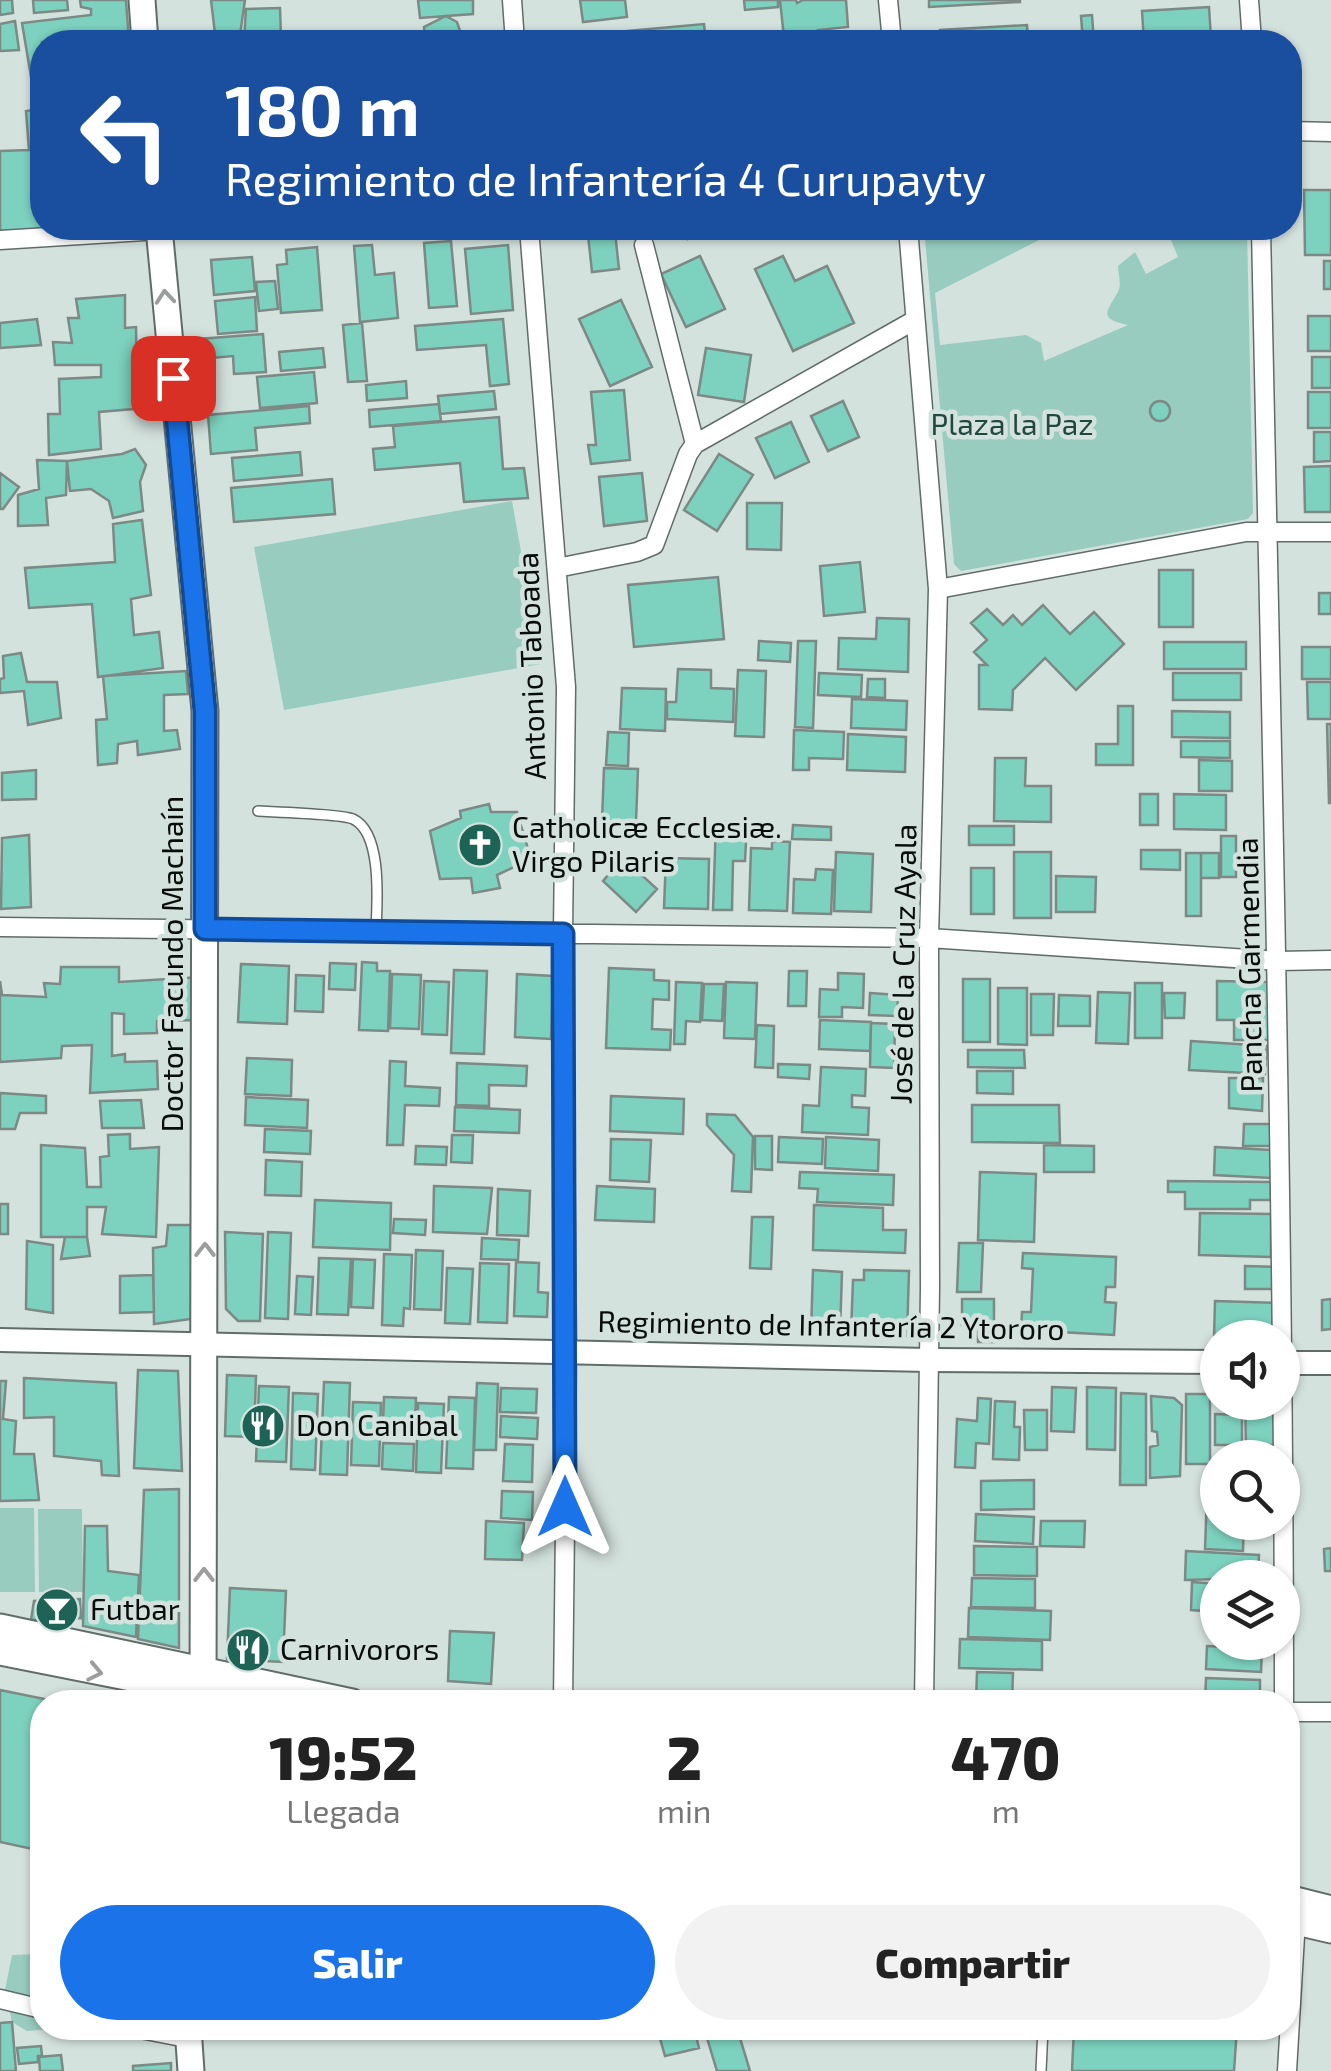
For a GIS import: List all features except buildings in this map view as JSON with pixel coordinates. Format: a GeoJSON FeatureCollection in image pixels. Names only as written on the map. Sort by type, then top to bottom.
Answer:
{"type":"FeatureCollection","features":[{"type":"Feature","properties":{"kind":"main road"},"geometry":{"type":"LineString","coordinates":[[142,0],[144,30]]}},
{"type":"Feature","properties":{"kind":"main road","name":"Doctor Facundo Machaín"},"geometry":{"type":"LineString","coordinates":[[160,240],[205,711],[203,1689]]}},
{"type":"Feature","properties":{"kind":"main road"},"geometry":{"type":"LineString","coordinates":[[0,1627],[203,1689]]}},
{"type":"Feature","properties":{"kind":"main road"},"geometry":{"type":"LineString","coordinates":[[0,1652],[146,1690]]}},
{"type":"Feature","properties":{"kind":"main road"},"geometry":{"type":"LineString","coordinates":[[1300,1909],[1331,1908]]}},
{"type":"Feature","properties":{"kind":"main road"},"geometry":{"type":"LineString","coordinates":[[1300,1915],[1331,1930]]}},
{"type":"Feature","properties":{"kind":"main road"},"geometry":{"type":"LineString","coordinates":[[189,2040],[191,2071]]}},
{"type":"Feature","properties":{"kind":"street"},"geometry":{"type":"LineString","coordinates":[[512,0],[514,30]]}},
{"type":"Feature","properties":{"kind":"street"},"geometry":{"type":"LineString","coordinates":[[888,0],[891,30]]}},
{"type":"Feature","properties":{"kind":"street"},"geometry":{"type":"LineString","coordinates":[[1249,0],[1251,30]]}},
{"type":"Feature","properties":{"kind":"street"},"geometry":{"type":"LineString","coordinates":[[1302,131],[1331,132]]}},
{"type":"Feature","properties":{"kind":"street"},"geometry":{"type":"LineString","coordinates":[[0,240],[30,238]]}},
{"type":"Feature","properties":{"kind":"street","name":"Antonio Taboada"},"geometry":{"type":"LineString","coordinates":[[531,240],[566,687],[563,1690]]}},
{"type":"Feature","properties":{"kind":"street","name":"José de la Cruz Ayala"},"geometry":{"type":"LineString","coordinates":[[909,240],[938,589],[930,938],[924,1690]]}},
{"type":"Feature","properties":{"kind":"street","name":"Pancha Garmendia"},"geometry":{"type":"LineString","coordinates":[[1261,240],[1282,1320]]}},
{"type":"Feature","properties":{"kind":"street"},"geometry":{"type":"LineString","coordinates":[[644,245],[695,444]]}},
{"type":"Feature","properties":{"kind":"street"},"geometry":{"type":"LineString","coordinates":[[557,568],[654,545],[695,444],[915,320]]}},
{"type":"Feature","properties":{"kind":"street"},"geometry":{"type":"LineString","coordinates":[[938,589],[1246,532],[1331,532]]}},
{"type":"Feature","properties":{"kind":"street"},"geometry":{"type":"LineString","coordinates":[[0,926],[930,938],[1278,961],[1331,960]]}},
{"type":"Feature","properties":{"kind":"street","name":"Regimiento de Infantería 2 Ytororo"},"geometry":{"type":"LineString","coordinates":[[0,1340],[928,1360],[1200,1362]]}},
{"type":"Feature","properties":{"kind":"street"},"geometry":{"type":"LineString","coordinates":[[1300,1363],[1331,1364]]}},
{"type":"Feature","properties":{"kind":"street","name":"Pancha Garmendia"},"geometry":{"type":"LineString","coordinates":[[1283,1420],[1284,1690]]}},
{"type":"Feature","properties":{"kind":"street"},"geometry":{"type":"LineString","coordinates":[[1300,1712],[1331,1712]]}},
{"type":"Feature","properties":{"kind":"street"},"geometry":{"type":"LineString","coordinates":[[0,1999],[30,2005]]}},
{"type":"Feature","properties":{"kind":"street"},"geometry":{"type":"LineString","coordinates":[[1288,2040],[1288,2071]]}},
{"type":"Feature","properties":{"kind":"lane"},"geometry":{"type":"LineString","coordinates":[[258,811],[353,818],[365,830],[375,850],[376,932]]}},
{"type":"Feature","properties":{"kind":"lane"},"geometry":{"type":"LineString","coordinates":[[1041,2071],[1042,2040]]}},
{"type":"Feature","properties":{"kind":"green space","name":"Plaza la Paz"},"geometry":{"type":"Polygon","coordinates":[[[925,240],[1039,240],[935,293],[940,345],[1026,335],[1041,343],[1044,361],[1128,325],[1112,320],[1107,313],[1119,289],[1118,266],[1135,252],[1146,274],[1178,257],[1171,240],[1247,240],[1253,513],[1248,519],[961,571],[954,564],[925,240]]]}},
{"type":"Feature","properties":{"kind":"green space"},"geometry":{"type":"Polygon","coordinates":[[[512,501],[541,664],[284,710],[254,547],[512,501]]]}},
{"type":"Feature","properties":{"kind":"green space"},"geometry":{"type":"Polygon","coordinates":[[[0,1508],[34,1508],[35,1592],[0,1592],[0,1508]]]}},
{"type":"Feature","properties":{"kind":"green space"},"geometry":{"type":"Polygon","coordinates":[[[38,1509],[82,1509],[83,1592],[39,1592],[38,1509]]]}},
{"type":"Feature","properties":{"kind":"green space"},"geometry":{"type":"Polygon","coordinates":[[[30,1954],[30,2031],[12,2022],[5,1990],[12,1955],[30,1954]]]}},
{"type":"Feature","properties":{"kind":"place","name":"Catholicæ Ecclesiæ. Virgo Pilaris"},"geometry":{"type":"Point","coordinates":[480,845]}},
{"type":"Feature","properties":{"kind":"place","name":"Don Canibal"},"geometry":{"type":"Point","coordinates":[263,1426]}},
{"type":"Feature","properties":{"kind":"place","name":"Futbar"},"geometry":{"type":"Point","coordinates":[57,1610]}},
{"type":"Feature","properties":{"kind":"place","name":"Carnivorors"},"geometry":{"type":"Point","coordinates":[248,1650]}},
{"type":"Feature","properties":{"kind":"route"},"geometry":{"type":"LineString","coordinates":[[173,378],[205,711],[205,929],[563,934],[565,1507]]}}]}
